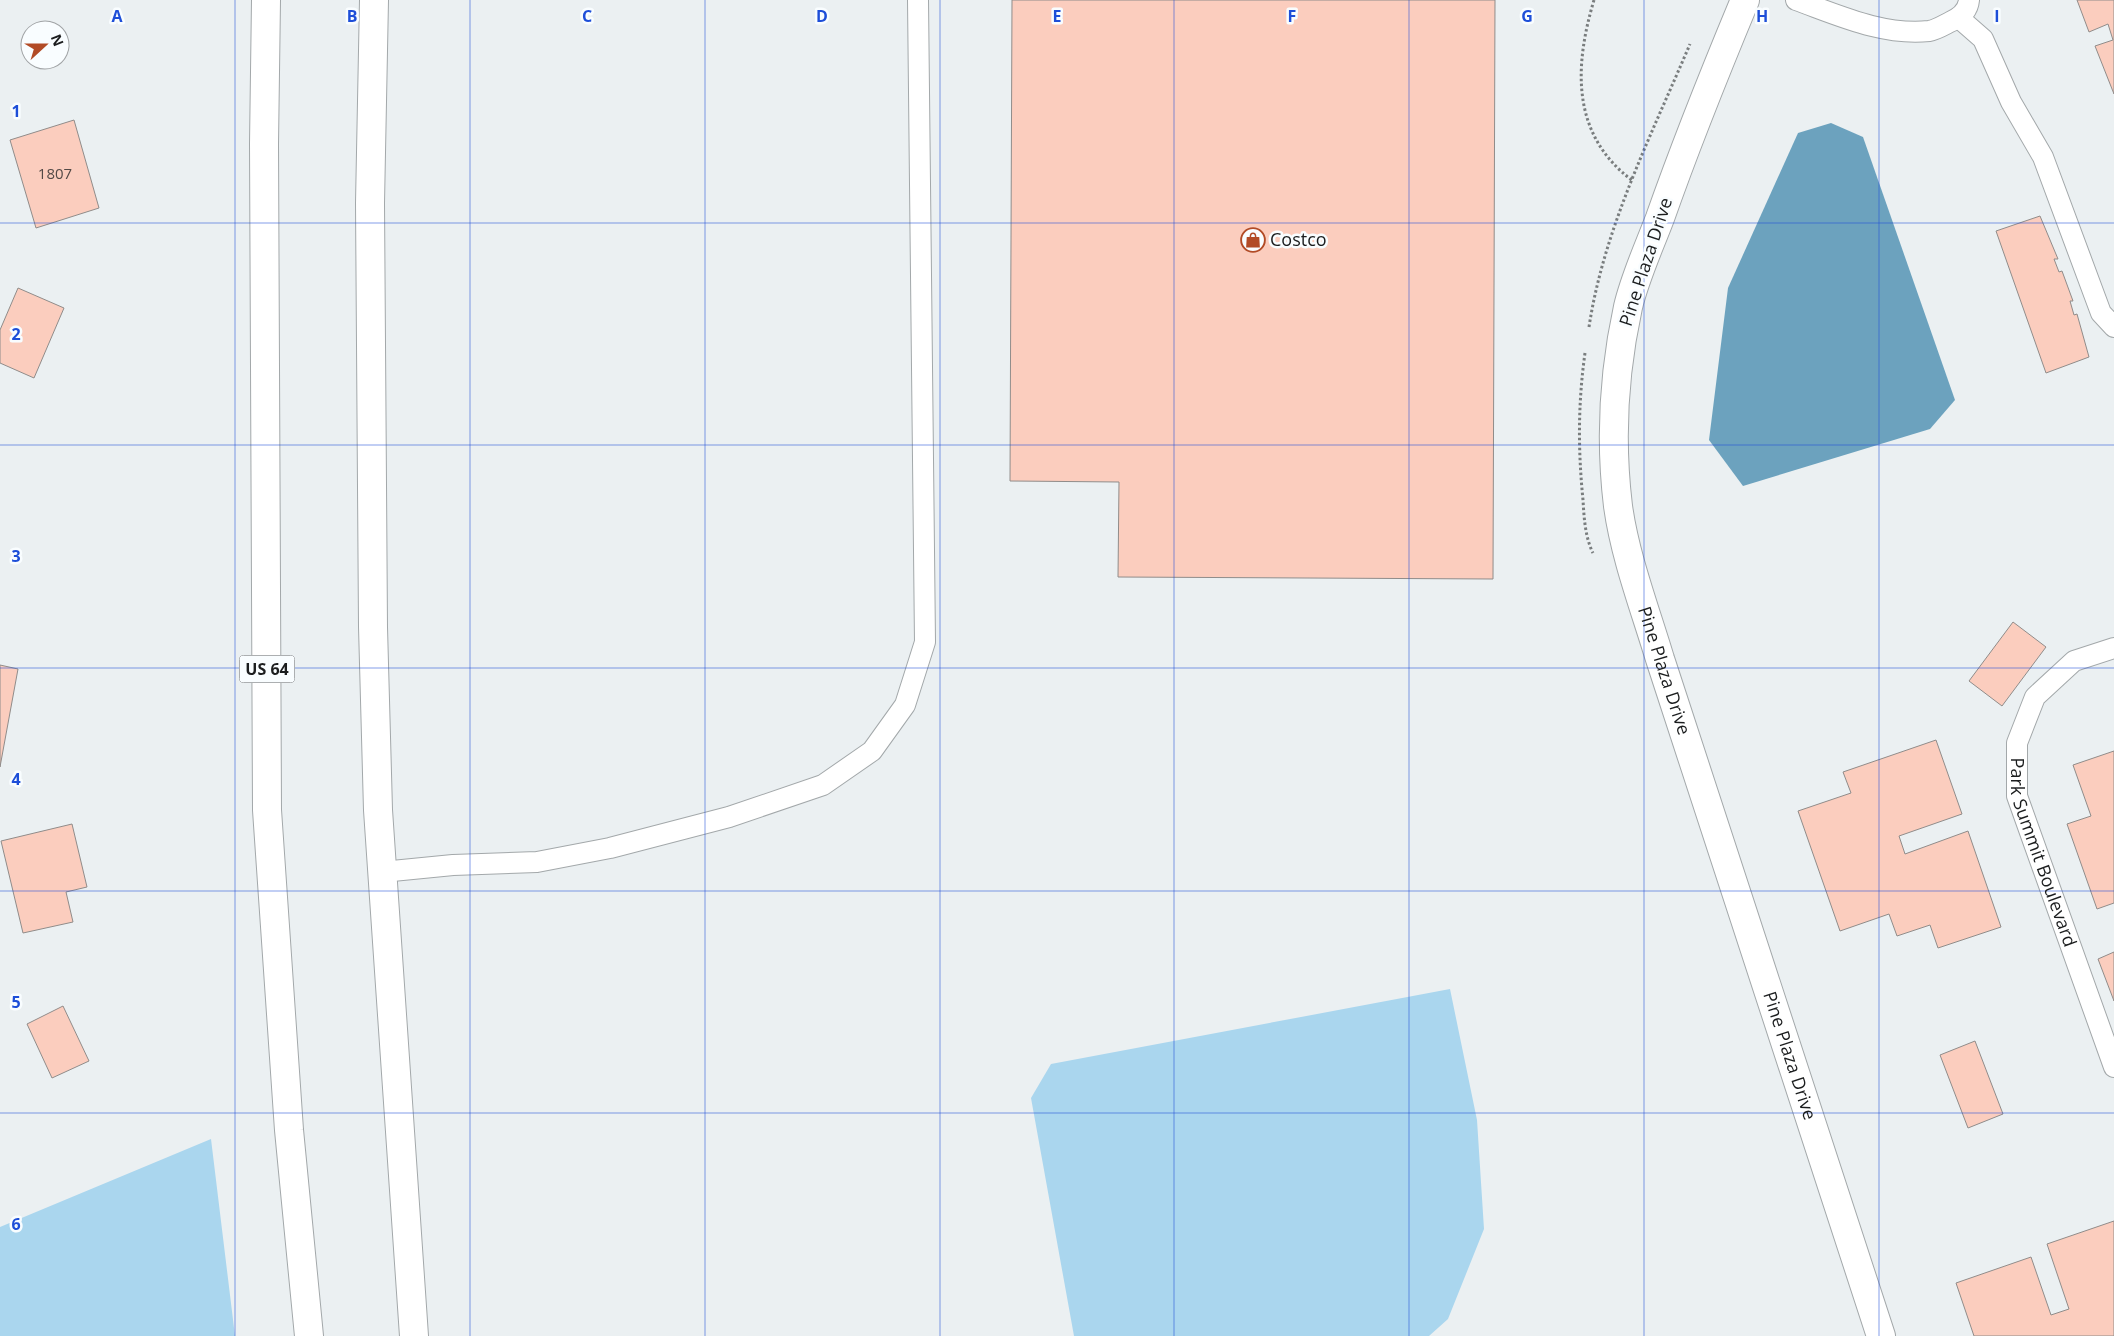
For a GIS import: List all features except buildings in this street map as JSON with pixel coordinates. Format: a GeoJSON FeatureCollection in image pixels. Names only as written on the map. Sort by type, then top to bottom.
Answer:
{"type":"FeatureCollection","features":[{"type":"Feature","properties":{"kind":"main road","name":"US 64"},"geometry":{"type":"LineString","coordinates":[[266,0],[264,154],[267,810],[289,1130],[309,1336]]}},
{"type":"Feature","properties":{"kind":"main road"},"geometry":{"type":"LineString","coordinates":[[374,0],[370,203],[373,627],[378,810],[414,1336]]}},
{"type":"Feature","properties":{"kind":"main road","name":"Pine Plaza Drive"},"geometry":{"type":"LineString","coordinates":[[1745,0],[1702,104],[1628,304],[1615,396],[1615,452],[1618,506],[1631,559],[1660,658],[1881,1336]]}},
{"type":"Feature","properties":{"kind":"lane"},"geometry":{"type":"LineString","coordinates":[[382,872],[453,865],[537,862],[610,848],[729,817],[823,785],[872,750],[905,706],[925,642],[918,0]]}},
{"type":"Feature","properties":{"kind":"lane"},"geometry":{"type":"LineString","coordinates":[[1796,0],[1866,25],[1905,31],[1931,31],[1959,18],[1969,0]]}},
{"type":"Feature","properties":{"kind":"lane"},"geometry":{"type":"LineString","coordinates":[[1959,18],[1983,39],[2011,102],[2043,157],[2101,313],[2114,327]]}},
{"type":"Feature","properties":{"kind":"lane","name":"Park Summit Boulevard"},"geometry":{"type":"LineString","coordinates":[[2114,648],[2074,661],[2035,697],[2017,743],[2017,796],[2114,1067]]}},
{"type":"Feature","properties":{"kind":"path"},"geometry":{"type":"LineString","coordinates":[[1594,0],[1586,27],[1580,72],[1585,112],[1591,130],[1605,154],[1633,181]]}},
{"type":"Feature","properties":{"kind":"shaded area"},"geometry":{"type":"Polygon","coordinates":[[[1831,123],[1863,137],[1955,400],[1930,429],[1743,486],[1709,440],[1728,288],[1798,133],[1831,123]]]}},
{"type":"Feature","properties":{"kind":"shaded area"},"geometry":{"type":"Polygon","coordinates":[[[1450,989],[1477,1120],[1484,1229],[1448,1319],[1429,1336],[1074,1336],[1031,1098],[1051,1064],[1450,989]]]}},
{"type":"Feature","properties":{"kind":"shaded area"},"geometry":{"type":"Polygon","coordinates":[[[211,1139],[235,1336],[0,1336],[0,1227],[211,1139]]]}},
{"type":"Feature","properties":{"kind":"place","name":"Costco"},"geometry":{"type":"Point","coordinates":[1253,240]}}]}
